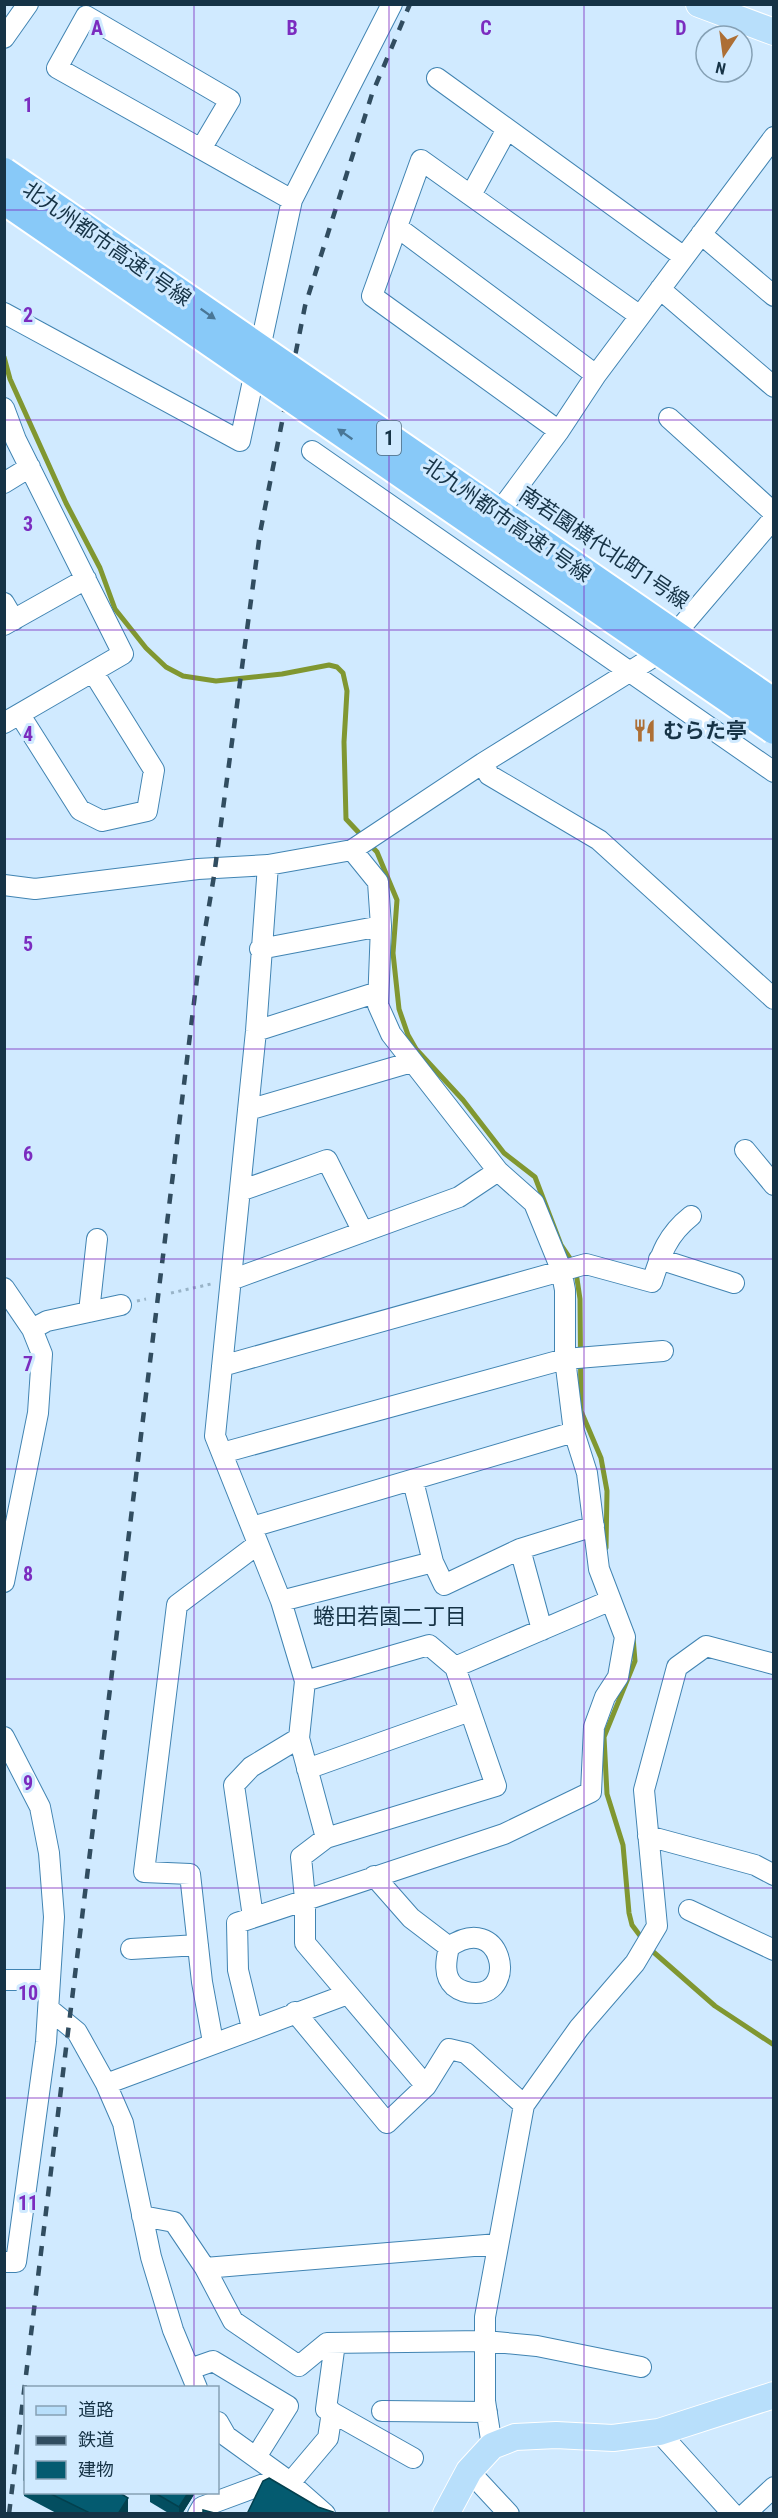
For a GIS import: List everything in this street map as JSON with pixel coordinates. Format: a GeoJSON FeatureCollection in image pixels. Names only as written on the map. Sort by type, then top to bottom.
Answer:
{"type":"FeatureCollection","features":[{"type":"Feature","properties":{"kind":"highway","name":"北九州都市高速1号線"},"geometry":{"type":"LineString","coordinates":[[4,172],[774,703]]}},
{"type":"Feature","properties":{"kind":"highway","name":"北九州都市高速1号線"},"geometry":{"type":"LineString","coordinates":[[4,200],[774,732]]}},
{"type":"Feature","properties":{"kind":"main road"},"geometry":{"type":"LineString","coordinates":[[699,4],[774,32]]}},
{"type":"Feature","properties":{"kind":"main road"},"geometry":{"type":"LineString","coordinates":[[446,2514],[469,2471],[492,2446],[515,2437],[556,2435],[613,2438],[659,2432],[774,2395]]}},
{"type":"Feature","properties":{"kind":"street"},"geometry":{"type":"LineString","coordinates":[[4,38],[28,4]]}},
{"type":"Feature","properties":{"kind":"street"},"geometry":{"type":"LineString","coordinates":[[4,313],[240,441],[292,200],[392,4]]}},
{"type":"Feature","properties":{"kind":"street"},"geometry":{"type":"LineString","coordinates":[[201,150],[230,100],[86,16],[57,68],[201,150],[292,200]]}},
{"type":"Feature","properties":{"kind":"street"},"geometry":{"type":"LineString","coordinates":[[437,78],[684,256]]}},
{"type":"Feature","properties":{"kind":"street"},"geometry":{"type":"LineString","coordinates":[[471,195],[507,129]]}},
{"type":"Feature","properties":{"kind":"street"},"geometry":{"type":"LineString","coordinates":[[502,508],[559,431],[596,375],[774,137]]}},
{"type":"Feature","properties":{"kind":"street"},"geometry":{"type":"LineString","coordinates":[[559,431],[372,296],[421,160],[640,316]]}},
{"type":"Feature","properties":{"kind":"street"},"geometry":{"type":"LineString","coordinates":[[4,167],[180,287]]}},
{"type":"Feature","properties":{"kind":"street"},"geometry":{"type":"LineString","coordinates":[[4,212],[186,337]]}},
{"type":"Feature","properties":{"kind":"street"},"geometry":{"type":"LineString","coordinates":[[397,227],[596,375]]}},
{"type":"Feature","properties":{"kind":"street"},"geometry":{"type":"LineString","coordinates":[[701,234],[774,296]]}},
{"type":"Feature","properties":{"kind":"street"},"geometry":{"type":"LineString","coordinates":[[660,289],[774,387]]}},
{"type":"Feature","properties":{"kind":"street"},"geometry":{"type":"LineString","coordinates":[[4,408],[30,467],[123,654],[12,719],[80,810],[102,821],[147,811],[154,770],[93,672]]}},
{"type":"Feature","properties":{"kind":"street"},"geometry":{"type":"LineString","coordinates":[[669,418],[774,513]]}},
{"type":"Feature","properties":{"kind":"street","name":"南若園横代北町1号線"},"geometry":{"type":"LineString","coordinates":[[408,442],[774,694]]}},
{"type":"Feature","properties":{"kind":"street"},"geometry":{"type":"LineString","coordinates":[[312,451],[774,772]]}},
{"type":"Feature","properties":{"kind":"street"},"geometry":{"type":"LineString","coordinates":[[365,460],[774,732]]}},
{"type":"Feature","properties":{"kind":"street"},"geometry":{"type":"LineString","coordinates":[[4,483],[30,467]]}},
{"type":"Feature","properties":{"kind":"street"},"geometry":{"type":"LineString","coordinates":[[4,885],[35,889],[198,869],[268,865],[352,850],[483,763],[658,654],[681,630],[774,518]]}},
{"type":"Feature","properties":{"kind":"street"},"geometry":{"type":"LineString","coordinates":[[4,603],[9,623],[86,579]]}},
{"type":"Feature","properties":{"kind":"street"},"geometry":{"type":"LineString","coordinates":[[483,763],[489,775],[599,840],[774,999]]}},
{"type":"Feature","properties":{"kind":"street"},"geometry":{"type":"LineString","coordinates":[[252,2028],[238,1970],[237,1923],[504,1833],[591,1792],[594,1727],[605,1697],[618,1677],[625,1637],[609,1601],[599,1569],[588,1473],[574,1432],[576,1358],[565,1290],[572,1267],[534,1203],[498,1171],[391,1034],[378,1005],[381,926],[378,882],[352,850]]}},
{"type":"Feature","properties":{"kind":"street"},"geometry":{"type":"LineString","coordinates":[[268,865],[260,949],[256,1031],[215,1436],[281,1601],[305,1681],[299,1738],[326,1838]]}},
{"type":"Feature","properties":{"kind":"street"},"geometry":{"type":"LineString","coordinates":[[260,949],[381,926]]}},
{"type":"Feature","properties":{"kind":"street"},"geometry":{"type":"LineString","coordinates":[[256,1031],[378,992]]}},
{"type":"Feature","properties":{"kind":"street"},"geometry":{"type":"LineString","coordinates":[[248,1110],[412,1062]]}},
{"type":"Feature","properties":{"kind":"street"},"geometry":{"type":"LineString","coordinates":[[745,1149],[774,1185]]}},
{"type":"Feature","properties":{"kind":"street"},"geometry":{"type":"LineString","coordinates":[[240,1191],[327,1160],[363,1232]]}},
{"type":"Feature","properties":{"kind":"street"},"geometry":{"type":"LineString","coordinates":[[231,1280],[459,1197],[498,1171]]}},
{"type":"Feature","properties":{"kind":"street"},"geometry":{"type":"LineString","coordinates":[[222,1366],[572,1267],[652,1282],[659,1259],[675,1229],[692,1216]]}},
{"type":"Feature","properties":{"kind":"street"},"geometry":{"type":"LineString","coordinates":[[89,1312],[97,1239]]}},
{"type":"Feature","properties":{"kind":"street"},"geometry":{"type":"LineString","coordinates":[[659,1259],[734,1284]]}},
{"type":"Feature","properties":{"kind":"street"},"geometry":{"type":"LineString","coordinates":[[4,1288],[32,1329],[42,1354],[38,1413],[4,1582]]}},
{"type":"Feature","properties":{"kind":"street"},"geometry":{"type":"LineString","coordinates":[[32,1329],[47,1321],[121,1305]]}},
{"type":"Feature","properties":{"kind":"street"},"geometry":{"type":"LineString","coordinates":[[222,1453],[576,1358],[663,1351]]}},
{"type":"Feature","properties":{"kind":"street"},"geometry":{"type":"LineString","coordinates":[[213,2042],[201,1982],[189,1874],[144,1872],[177,1605],[255,1536],[413,1480],[574,1432]]}},
{"type":"Feature","properties":{"kind":"street"},"geometry":{"type":"LineString","coordinates":[[413,1480],[433,1562],[444,1585],[520,1549],[594,1526]]}},
{"type":"Feature","properties":{"kind":"street"},"geometry":{"type":"LineString","coordinates":[[520,1549],[542,1630]]}},
{"type":"Feature","properties":{"kind":"street"},"geometry":{"type":"LineString","coordinates":[[281,1601],[433,1562]]}},
{"type":"Feature","properties":{"kind":"street"},"geometry":{"type":"LineString","coordinates":[[455,1667],[609,1601]]}},
{"type":"Feature","properties":{"kind":"street"},"geometry":{"type":"LineString","coordinates":[[305,1681],[429,1645],[455,1667],[496,1786],[326,1838],[301,1857],[305,1899],[305,1943],[426,2086]]}},
{"type":"Feature","properties":{"kind":"street"},"geometry":{"type":"LineString","coordinates":[[492,2446],[487,2412],[485,2317],[524,2105],[579,2028],[635,1963],[657,1926],[644,1790],[677,1667],[706,1646],[774,1664]]}},
{"type":"Feature","properties":{"kind":"street"},"geometry":{"type":"LineString","coordinates":[[307,1769],[470,1712]]}},
{"type":"Feature","properties":{"kind":"street"},"geometry":{"type":"LineString","coordinates":[[4,1737],[40,1807],[49,1852],[54,1917],[49,2009],[16,2262],[4,2262]]}},
{"type":"Feature","properties":{"kind":"street"},"geometry":{"type":"LineString","coordinates":[[253,1917],[234,1785],[251,1767],[299,1738]]}},
{"type":"Feature","properties":{"kind":"street"},"geometry":{"type":"LineString","coordinates":[[648,1836],[755,1865],[774,1875]]}},
{"type":"Feature","properties":{"kind":"street"},"geometry":{"type":"LineString","coordinates":[[374,1876],[411,1918],[449,1947]]}},
{"type":"Feature","properties":{"kind":"street"},"geometry":{"type":"LineString","coordinates":[[689,1910],[774,1950]]}},
{"type":"Feature","properties":{"kind":"street"},"geometry":{"type":"LineString","coordinates":[[131,1948],[198,1945]]}},
{"type":"Feature","properties":{"kind":"street"},"geometry":{"type":"LineString","coordinates":[[4,1980],[49,1980]]}},
{"type":"Feature","properties":{"kind":"street"},"geometry":{"type":"LineString","coordinates":[[106,2084],[213,2042],[348,1994]]}},
{"type":"Feature","properties":{"kind":"street"},"geometry":{"type":"LineString","coordinates":[[49,2009],[77,2032],[106,2084],[123,2123],[154,2268],[173,2330],[194,2378],[213,2361],[288,2406],[256,2457]]}},
{"type":"Feature","properties":{"kind":"street"},"geometry":{"type":"LineString","coordinates":[[295,2013],[387,2123],[426,2086],[449,2049],[466,2053],[524,2105]]}},
{"type":"Feature","properties":{"kind":"street"},"geometry":{"type":"LineString","coordinates":[[142,2216],[174,2222],[205,2268],[233,2321],[299,2366],[327,2343],[485,2341],[537,2346],[641,2367]]}},
{"type":"Feature","properties":{"kind":"street"},"geometry":{"type":"LineString","coordinates":[[205,2268],[498,2244]]}},
{"type":"Feature","properties":{"kind":"street"},"geometry":{"type":"LineString","coordinates":[[335,2343],[326,2409],[413,2458]]}},
{"type":"Feature","properties":{"kind":"street"},"geometry":{"type":"LineString","coordinates":[[382,2410],[487,2412]]}},
{"type":"Feature","properties":{"kind":"street"},"geometry":{"type":"LineString","coordinates":[[198,2514],[202,2507],[286,2480],[328,2438],[332,2412]]}},
{"type":"Feature","properties":{"kind":"street"},"geometry":{"type":"LineString","coordinates":[[219,2424],[226,2436],[286,2480],[324,2514]]}},
{"type":"Feature","properties":{"kind":"street"},"geometry":{"type":"LineString","coordinates":[[659,2432],[733,2514]]}},
{"type":"Feature","properties":{"kind":"street"},"geometry":{"type":"LineString","coordinates":[[469,2471],[509,2514]]}},
{"type":"Feature","properties":{"kind":"street"},"geometry":{"type":"LineString","coordinates":[[744,2514],[774,2487]]}},
{"type":"Feature","properties":{"kind":"path"},"geometry":{"type":"LineString","coordinates":[[171,1293],[231,1280]]}},
{"type":"Feature","properties":{"kind":"building"},"geometry":{"type":"Polygon","coordinates":[[[269,2478],[318,2507],[333,2512],[332,2514],[247,2514],[263,2481],[269,2478]]]}},
{"type":"Feature","properties":{"kind":"building"},"geometry":{"type":"Polygon","coordinates":[[[51,2494],[122,2494],[128,2498],[118,2514],[87,2514],[88,2512],[51,2494]]]}},
{"type":"Feature","properties":{"kind":"building"},"geometry":{"type":"Polygon","coordinates":[[[157,2494],[187,2494],[179,2507],[157,2494]]]}},
{"type":"Feature","properties":{"kind":"building"},"geometry":{"type":"Polygon","coordinates":[[[203,2510],[218,2514],[203,2514],[203,2510]]]}},
{"type":"Feature","properties":{"kind":"waterway"},"geometry":{"type":"LineString","coordinates":[[4,357],[10,379],[66,503],[100,568],[115,609],[146,648],[166,667],[183,676],[216,681],[282,674],[329,665],[337,667],[343,673],[347,691],[344,742],[346,819],[377,852],[397,900],[393,953],[399,1009],[408,1035],[416,1049],[463,1100],[504,1153],[535,1177],[561,1245],[573,1263]]}},
{"type":"Feature","properties":{"kind":"waterway"},"geometry":{"type":"LineString","coordinates":[[576,1272],[580,1299],[581,1411],[601,1458],[607,1491],[606,1548]]}},
{"type":"Feature","properties":{"kind":"waterway"},"geometry":{"type":"LineString","coordinates":[[633,1637],[635,1661],[604,1737],[607,1794],[623,1845],[629,1913],[632,1925],[644,1941]]}},
{"type":"Feature","properties":{"kind":"waterway"},"geometry":{"type":"LineString","coordinates":[[650,1949],[715,2006],[774,2045]]}},
{"type":"Feature","properties":{"kind":"railway"},"geometry":{"type":"LineString","coordinates":[[25,2386],[197,978],[214,876],[260,533],[305,306],[372,94],[410,4]]}},
{"type":"Feature","properties":{"kind":"railway"},"geometry":{"type":"LineString","coordinates":[[9,2514],[24,2391]]}},
{"type":"Feature","properties":{"kind":"place","name":"むらた亭"},"geometry":{"type":"Point","coordinates":[645,731]}},
{"type":"Feature","properties":{"kind":"district","name":"蜷田若園二丁目"},"geometry":{"type":"Point","coordinates":[390,1616]}}]}
